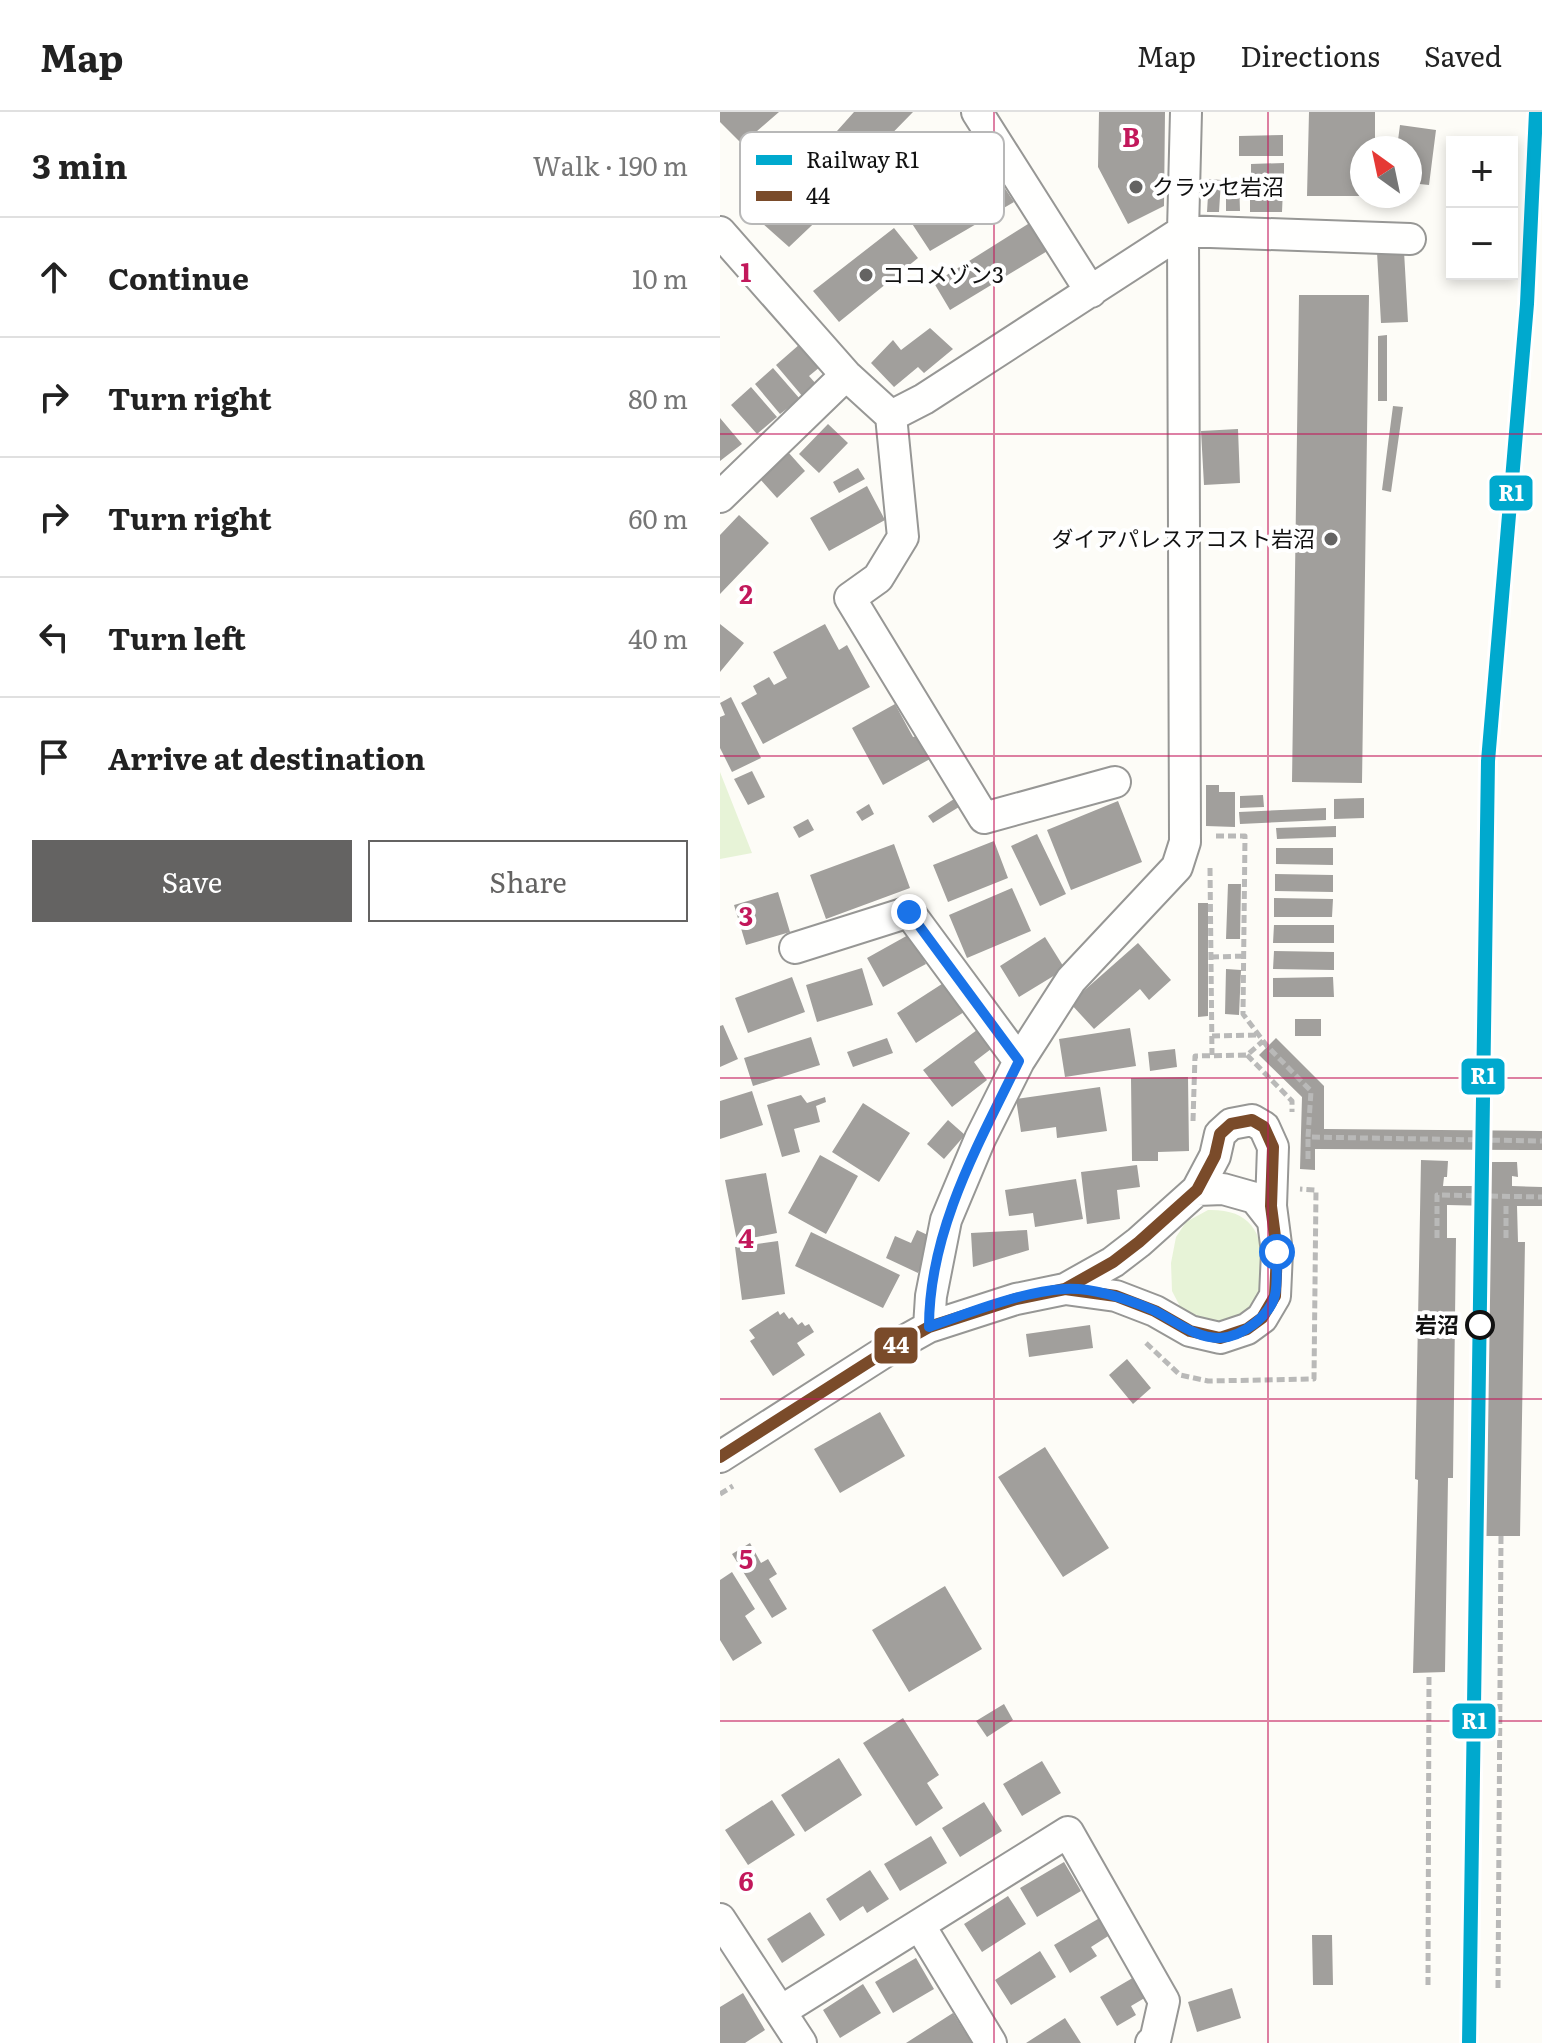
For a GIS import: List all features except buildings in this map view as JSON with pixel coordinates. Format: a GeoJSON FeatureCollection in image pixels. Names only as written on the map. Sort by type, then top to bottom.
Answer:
{"type":"FeatureCollection","features":[{"type":"Feature","properties":{"kind":"street"},"geometry":{"type":"LineString","coordinates":[[977,112],[990,132]]}},
{"type":"Feature","properties":{"kind":"street"},"geometry":{"type":"LineString","coordinates":[[929,1327],[931,1296],[946,1220],[980,1139],[1019,1061],[1071,980],[1177,867],[1184,840],[1183,231],[1186,112]]}},
{"type":"Feature","properties":{"kind":"street"},"geometry":{"type":"LineString","coordinates":[[1004,155],[1091,292]]}},
{"type":"Feature","properties":{"kind":"street"},"geometry":{"type":"LineString","coordinates":[[891,416],[924,399],[1183,231],[1410,239]]}},
{"type":"Feature","properties":{"kind":"street"},"geometry":{"type":"LineString","coordinates":[[720,232],[846,375],[891,416],[903,537],[878,578],[850,598],[984,818],[1115,782]]}},
{"type":"Feature","properties":{"kind":"street"},"geometry":{"type":"LineString","coordinates":[[720,497],[846,375]]}},
{"type":"Feature","properties":{"kind":"street"},"geometry":{"type":"LineString","coordinates":[[795,948],[909,912],[1019,1061]]}},
{"type":"Feature","properties":{"kind":"street"},"geometry":{"type":"LineString","coordinates":[[720,1457],[929,1327],[1004,1302],[1065,1289],[1113,1262],[1197,1190],[1215,1156],[1220,1134],[1231,1124],[1252,1120],[1264,1127],[1273,1147],[1273,1221],[1277,1252],[1275,1296],[1262,1318],[1247,1329],[1220,1338],[1190,1331],[1155,1311],[1116,1296],[1065,1289]]}},
{"type":"Feature","properties":{"kind":"street"},"geometry":{"type":"LineString","coordinates":[[1197,1190],[1223,1189],[1255,1198],[1273,1221]]}},
{"type":"Feature","properties":{"kind":"street"},"geometry":{"type":"LineString","coordinates":[[781,2011],[1068,1832],[1164,2001],[1155,2041],[1151,2043]]}},
{"type":"Feature","properties":{"kind":"street"},"geometry":{"type":"LineString","coordinates":[[720,1919],[801,2043]]}},
{"type":"Feature","properties":{"kind":"street"},"geometry":{"type":"LineString","coordinates":[[920,1926],[991,2043]]}},
{"type":"Feature","properties":{"kind":"path"},"geometry":{"type":"LineString","coordinates":[[1184,840],[1245,836],[1243,1014],[1263,1041],[1311,1091],[1308,1159]]}},
{"type":"Feature","properties":{"kind":"path"},"geometry":{"type":"LineString","coordinates":[[1184,840],[1210,865],[1212,1055]]}},
{"type":"Feature","properties":{"kind":"path"},"geometry":{"type":"LineString","coordinates":[[1211,957],[1244,956]]}},
{"type":"Feature","properties":{"kind":"path"},"geometry":{"type":"LineString","coordinates":[[1212,1036],[1258,1035]]}},
{"type":"Feature","properties":{"kind":"path"},"geometry":{"type":"LineString","coordinates":[[1193,1134],[1195,1056],[1247,1055],[1263,1041]]}},
{"type":"Feature","properties":{"kind":"path"},"geometry":{"type":"LineString","coordinates":[[1308,1137],[1542,1141]]}},
{"type":"Feature","properties":{"kind":"path"},"geometry":{"type":"LineString","coordinates":[[1437,1238],[1437,1195],[1542,1197]]}},
{"type":"Feature","properties":{"kind":"path"},"geometry":{"type":"LineString","coordinates":[[1506,1206],[1506,1241]]}},
{"type":"Feature","properties":{"kind":"path"},"geometry":{"type":"LineString","coordinates":[[1498,1988],[1501,1536]]}},
{"type":"Feature","properties":{"kind":"path"},"geometry":{"type":"LineString","coordinates":[[1428,1985],[1429,1673]]}},
{"type":"Feature","properties":{"kind":"green space"},"geometry":{"type":"Polygon","coordinates":[[[720,772],[752,853],[720,859],[720,772]]]}},
{"type":"Feature","properties":{"kind":"green space"},"geometry":{"type":"Polygon","coordinates":[[[1208,1210],[1234,1213],[1251,1224],[1263,1255],[1265,1285],[1261,1299],[1232,1325],[1186,1318],[1172,1291],[1171,1263],[1176,1237],[1186,1222],[1208,1210]]]}},
{"type":"Feature","properties":{"kind":"rail line","name":"R1"},"geometry":{"type":"LineString","coordinates":[[1469,2043],[1488,761],[1527,304],[1536,112]]}},
{"type":"Feature","properties":{"kind":"transit line","name":"44"},"geometry":{"type":"LineString","coordinates":[[720,1457],[929,1327],[1016,1299],[1065,1289],[1113,1262],[1197,1190],[1215,1156],[1220,1134],[1231,1124],[1252,1120],[1264,1127],[1273,1147],[1271,1206],[1277,1252],[1275,1296],[1262,1318],[1247,1329],[1220,1338],[1190,1331],[1155,1311],[1116,1296],[1065,1289]]}},
{"type":"Feature","properties":{"kind":"place","name":"クラッセ岩沼"},"geometry":{"type":"Point","coordinates":[1136,187]}},
{"type":"Feature","properties":{"kind":"place","name":"ココメゾン3"},"geometry":{"type":"Point","coordinates":[866,275]}},
{"type":"Feature","properties":{"kind":"place","name":"ダイアパレスアコスト岩沼"},"geometry":{"type":"Point","coordinates":[1331,539]}},
{"type":"Feature","properties":{"kind":"place","name":"岩沼"},"geometry":{"type":"Point","coordinates":[1480,1325]}},
{"type":"Feature","properties":{"kind":"route"},"geometry":{"type":"LineString","coordinates":[[909,912],[1019,1061],[980,1139],[946,1220],[931,1296],[929,1327],[969,1312],[1065,1289],[1116,1296],[1155,1311],[1190,1331],[1220,1338],[1247,1329],[1262,1318],[1275,1296],[1277,1252]]}}]}
